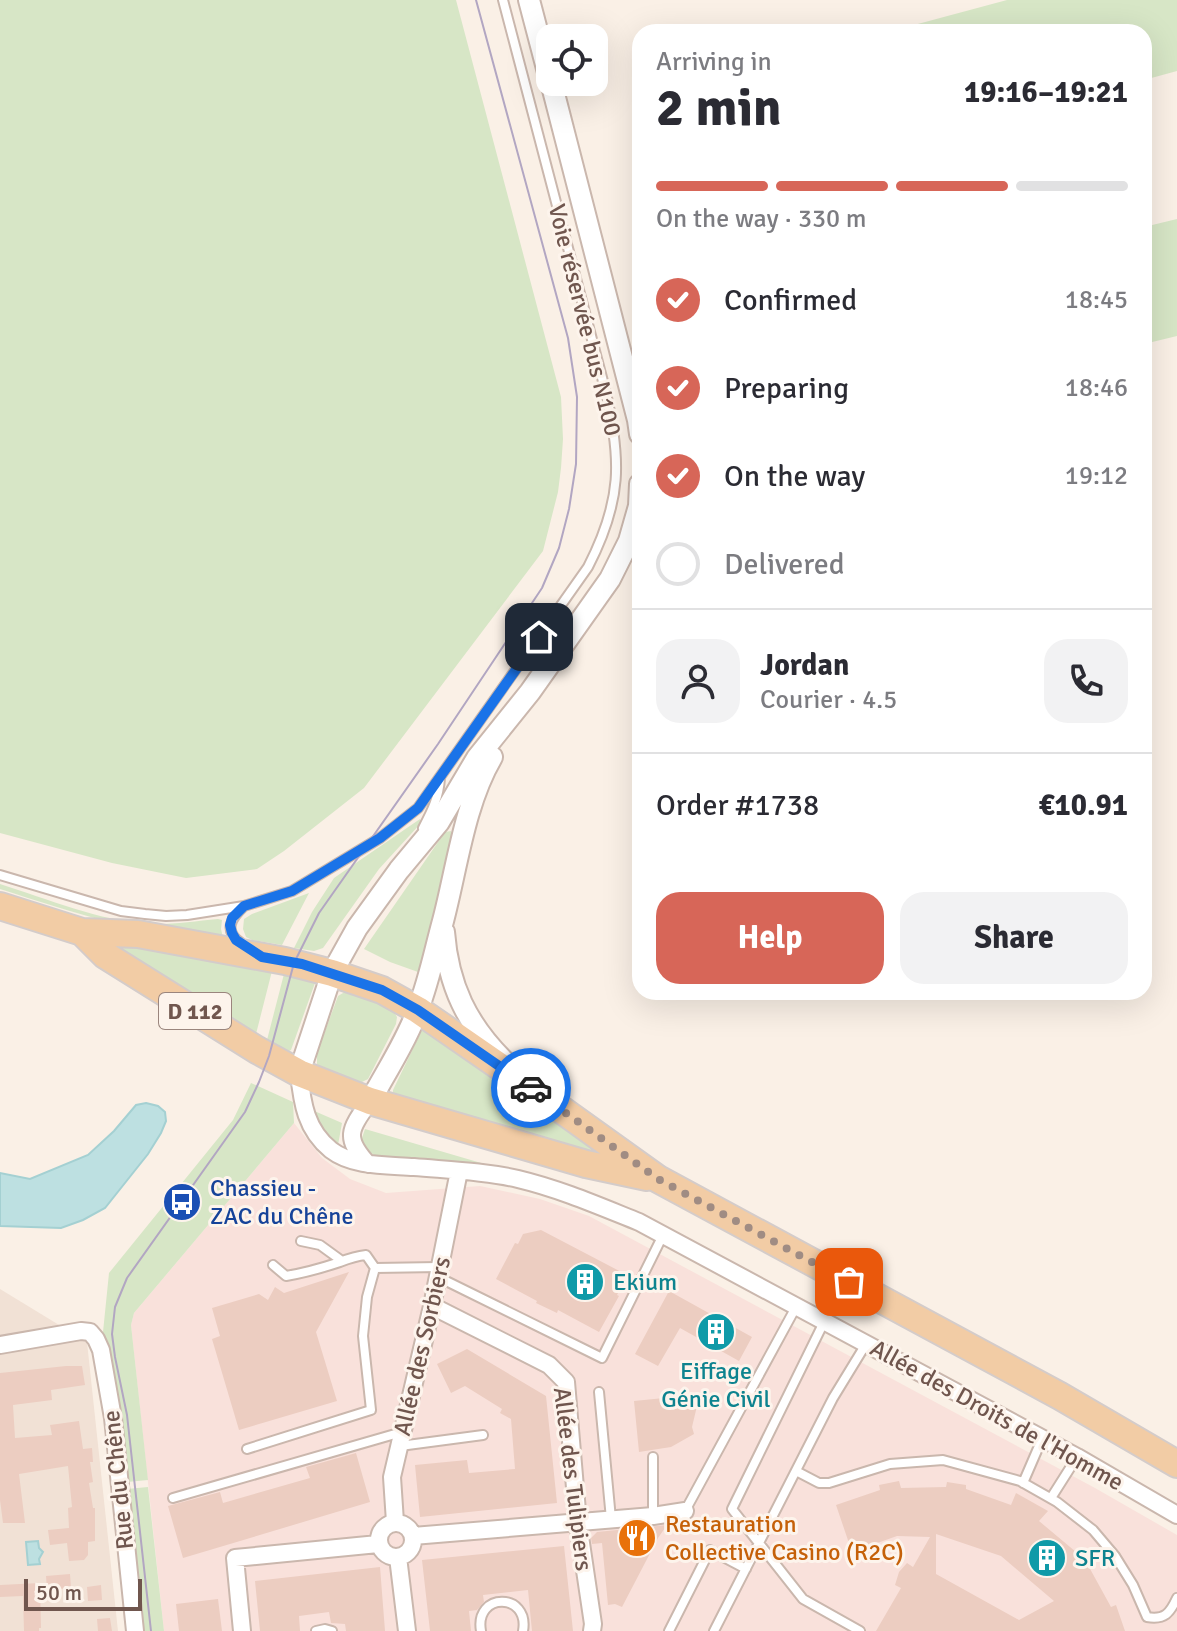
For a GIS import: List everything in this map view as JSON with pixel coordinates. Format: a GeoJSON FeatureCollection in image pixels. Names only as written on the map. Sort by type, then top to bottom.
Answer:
{"type":"FeatureCollection","features":[{"type":"Feature","properties":{"kind":"main road","name":"D 112"},"geometry":{"type":"LineString","coordinates":[[0,906],[82,932],[138,934],[302,964],[332,973]]}},
{"type":"Feature","properties":{"kind":"main road","name":"D 112"},"geometry":{"type":"LineString","coordinates":[[82,932],[105,955],[299,1073]]}},
{"type":"Feature","properties":{"kind":"main road"},"geometry":{"type":"LineString","coordinates":[[332,973],[382,990],[418,1010],[658,1179],[1060,1396],[1177,1464]]}},
{"type":"Feature","properties":{"kind":"main road"},"geometry":{"type":"LineString","coordinates":[[299,1073],[370,1101],[586,1164],[658,1179]]}},
{"type":"Feature","properties":{"kind":"street"},"geometry":{"type":"LineString","coordinates":[[529,0],[536,27]]}},
{"type":"Feature","properties":{"kind":"street"},"geometry":{"type":"LineString","coordinates":[[554,96],[632,397]]}},
{"type":"Feature","properties":{"kind":"street"},"geometry":{"type":"LineString","coordinates":[[299,1073],[332,973],[357,928],[439,822],[477,758],[530,692],[610,579],[632,530]]}},
{"type":"Feature","properties":{"kind":"street"},"geometry":{"type":"LineString","coordinates":[[368,1164],[355,1150],[352,1141],[357,1119],[385,1075],[418,1010],[483,773],[530,692]]}},
{"type":"Feature","properties":{"kind":"street"},"geometry":{"type":"LineString","coordinates":[[443,921],[451,976],[465,1012],[491,1048],[534,1090]]}},
{"type":"Feature","properties":{"kind":"street","name":"Allée des Droits de l'Homme"},"geometry":{"type":"LineString","coordinates":[[299,1073],[307,1120],[330,1150],[345,1159],[368,1164],[516,1178],[572,1195],[639,1222],[1077,1457],[1177,1515]]}},
{"type":"Feature","properties":{"kind":"street","name":"Allée des Sorbiers"},"geometry":{"type":"LineString","coordinates":[[395,1522],[392,1477],[432,1306],[459,1171]]}},
{"type":"Feature","properties":{"kind":"street","name":"Allée des Tulipiers"},"geometry":{"type":"LineString","coordinates":[[432,1306],[549,1365],[566,1382],[578,1523],[592,1631]]}},
{"type":"Feature","properties":{"kind":"street","name":"Rue du Chêne"},"geometry":{"type":"LineString","coordinates":[[0,1345],[81,1331],[90,1332],[96,1339],[101,1350],[113,1418],[135,1631]]}},
{"type":"Feature","properties":{"kind":"street"},"geometry":{"type":"LineString","coordinates":[[413,1536],[685,1511]]}},
{"type":"Feature","properties":{"kind":"street"},"geometry":{"type":"LineString","coordinates":[[395,1522],[407,1526],[413,1536],[410,1550],[398,1557],[390,1556],[378,1544],[385,1525],[395,1522]]}},
{"type":"Feature","properties":{"kind":"street"},"geometry":{"type":"LineString","coordinates":[[242,1631],[235,1558],[378,1544]]}},
{"type":"Feature","properties":{"kind":"street"},"geometry":{"type":"LineString","coordinates":[[398,1557],[407,1631]]}},
{"type":"Feature","properties":{"kind":"lane","name":"Voie réservée bus N100"},"geometry":{"type":"LineString","coordinates":[[0,875],[121,911],[166,916],[244,906],[292,891],[380,838],[418,808],[588,567],[614,502],[616,450],[607,399],[503,0]]}},
{"type":"Feature","properties":{"kind":"lane"},"geometry":{"type":"LineString","coordinates":[[399,870],[433,809],[439,793],[440,777]]}},
{"type":"Feature","properties":{"kind":"lane"},"geometry":{"type":"LineString","coordinates":[[244,906],[232,918],[232,933],[236,940],[262,957]]}},
{"type":"Feature","properties":{"kind":"lane"},"geometry":{"type":"LineString","coordinates":[[375,1268],[439,1272],[602,1358],[663,1235]]}},
{"type":"Feature","properties":{"kind":"lane"},"geometry":{"type":"LineString","coordinates":[[301,1241],[320,1245],[342,1261]]}},
{"type":"Feature","properties":{"kind":"lane"},"geometry":{"type":"LineString","coordinates":[[273,1265],[286,1276],[366,1255],[375,1268]]}},
{"type":"Feature","properties":{"kind":"lane"},"geometry":{"type":"LineString","coordinates":[[247,1449],[371,1410],[363,1336],[367,1297],[375,1268]]}},
{"type":"Feature","properties":{"kind":"lane"},"geometry":{"type":"LineString","coordinates":[[685,1511],[796,1307]]}},
{"type":"Feature","properties":{"kind":"lane"},"geometry":{"type":"LineString","coordinates":[[824,1322],[732,1509],[803,1599],[860,1631]]}},
{"type":"Feature","properties":{"kind":"lane"},"geometry":{"type":"LineString","coordinates":[[714,1631],[833,1398],[866,1344]]}},
{"type":"Feature","properties":{"kind":"lane"},"geometry":{"type":"LineString","coordinates":[[599,1392],[611,1520]]}},
{"type":"Feature","properties":{"kind":"lane"},"geometry":{"type":"LineString","coordinates":[[173,1498],[401,1439],[483,1435]]}},
{"type":"Feature","properties":{"kind":"lane"},"geometry":{"type":"LineString","coordinates":[[1023,1483],[1042,1439]]}},
{"type":"Feature","properties":{"kind":"lane"},"geometry":{"type":"LineString","coordinates":[[653,1457],[653,1516]]}},
{"type":"Feature","properties":{"kind":"lane"},"geometry":{"type":"LineString","coordinates":[[1051,1498],[1077,1457]]}},
{"type":"Feature","properties":{"kind":"lane"},"geometry":{"type":"LineString","coordinates":[[796,1471],[819,1483],[829,1483],[890,1464],[943,1460],[1023,1483],[1051,1498],[1093,1530],[1115,1556],[1133,1585],[1147,1617],[1167,1616],[1177,1598]]}},
{"type":"Feature","properties":{"kind":"lane"},"geometry":{"type":"LineString","coordinates":[[669,1631],[710,1550],[746,1569]]}},
{"type":"Feature","properties":{"kind":"lane"},"geometry":{"type":"LineString","coordinates":[[481,1631],[484,1611],[501,1601],[520,1610],[523,1631]]}},
{"type":"Feature","properties":{"kind":"lane"},"geometry":{"type":"LineString","coordinates":[[316,1631],[332,1631]]}},
{"type":"Feature","properties":{"kind":"shaded area"},"geometry":{"type":"Polygon","coordinates":[[[294,1123],[322,1158],[350,1179],[386,1193],[480,1186],[540,1199],[589,1216],[1177,1535],[1177,1631],[164,1631],[131,1325],[134,1313],[294,1123]]]}},
{"type":"Feature","properties":{"kind":"shaded area"},"geometry":{"type":"Polygon","coordinates":[[[0,1289],[87,1342],[118,1631],[0,1631],[0,1289]]]}},
{"type":"Feature","properties":{"kind":"green space"},"geometry":{"type":"Polygon","coordinates":[[[0,0],[456,0],[561,397],[563,439],[558,492],[543,551],[364,788],[257,869],[186,878],[112,863],[0,833],[0,0]]]}},
{"type":"Feature","properties":{"kind":"green space"},"geometry":{"type":"Polygon","coordinates":[[[1007,0],[1177,0],[1177,71],[1152,78],[1152,24],[918,24],[1007,0]]]}},
{"type":"Feature","properties":{"kind":"green space"},"geometry":{"type":"Polygon","coordinates":[[[1177,219],[1177,336],[1152,342],[1152,225],[1177,219]]]}},
{"type":"Feature","properties":{"kind":"green space"},"geometry":{"type":"Polygon","coordinates":[[[420,819],[421,823],[379,869],[323,948],[314,951],[294,948],[334,878],[420,819]]]}},
{"type":"Feature","properties":{"kind":"green space"},"geometry":{"type":"Polygon","coordinates":[[[451,831],[451,850],[418,972],[364,949],[445,832],[451,831]]]}},
{"type":"Feature","properties":{"kind":"green space"},"geometry":{"type":"Polygon","coordinates":[[[0,884],[112,919],[167,924],[218,919],[222,920],[223,938],[138,929],[0,889],[0,884]]]}},
{"type":"Feature","properties":{"kind":"green space"},"geometry":{"type":"Polygon","coordinates":[[[309,893],[282,945],[246,937],[244,919],[309,893]]]}},
{"type":"Feature","properties":{"kind":"green space"},"geometry":{"type":"Polygon","coordinates":[[[104,939],[272,971],[256,1034],[107,945],[104,939]]]}},
{"type":"Feature","properties":{"kind":"green space"},"geometry":{"type":"Polygon","coordinates":[[[284,974],[315,983],[289,1051],[267,1040],[284,974]]]}},
{"type":"Feature","properties":{"kind":"green space"},"geometry":{"type":"Polygon","coordinates":[[[348,990],[392,1009],[397,1017],[368,1079],[358,1084],[317,1064],[317,1053],[338,996],[348,990]]]}},
{"type":"Feature","properties":{"kind":"green space"},"geometry":{"type":"Polygon","coordinates":[[[425,1029],[601,1151],[601,1153],[393,1094],[425,1029]]]}},
{"type":"Feature","properties":{"kind":"green space"},"geometry":{"type":"Polygon","coordinates":[[[251,1083],[293,1102],[294,1123],[134,1313],[131,1325],[148,1480],[127,1482],[103,1332],[109,1273],[233,1120],[251,1083]]]}},
{"type":"Feature","properties":{"kind":"green space"},"geometry":{"type":"Polygon","coordinates":[[[312,1110],[342,1123],[338,1145],[335,1146],[323,1135],[312,1110]]]}},
{"type":"Feature","properties":{"kind":"green space"},"geometry":{"type":"Polygon","coordinates":[[[365,1129],[488,1165],[374,1155],[363,1147],[361,1141],[365,1129]]]}},
{"type":"Feature","properties":{"kind":"green space"},"geometry":{"type":"Polygon","coordinates":[[[148,1487],[164,1631],[143,1631],[127,1489],[148,1487]]]}},
{"type":"Feature","properties":{"kind":"water"},"geometry":{"type":"Polygon","coordinates":[[[146,1103],[158,1106],[165,1112],[166,1121],[148,1154],[105,1208],[61,1228],[0,1226],[0,1173],[30,1179],[88,1155],[136,1105],[146,1103]]]}},
{"type":"Feature","properties":{"kind":"water"},"geometry":{"type":"Polygon","coordinates":[[[38,1541],[43,1552],[40,1564],[28,1565],[26,1542],[38,1541]]]}},
{"type":"Feature","properties":{"kind":"building","name":"Ekium"},"geometry":{"type":"Polygon","coordinates":[[[541,1230],[627,1275],[599,1332],[558,1310],[557,1313],[536,1303],[496,1279],[523,1234],[541,1230]]]}},
{"type":"Feature","properties":{"kind":"building"},"geometry":{"type":"Polygon","coordinates":[[[349,1272],[316,1332],[337,1401],[239,1430],[212,1339],[220,1336],[212,1308],[259,1294],[268,1300],[275,1287],[284,1293],[349,1272]]]}},
{"type":"Feature","properties":{"kind":"building","name":"Eiffage Génie Civil"},"geometry":{"type":"Polygon","coordinates":[[[669,1291],[752,1337],[739,1361],[680,1328],[658,1366],[635,1354],[669,1291]]]}},
{"type":"Feature","properties":{"kind":"building"},"geometry":{"type":"Polygon","coordinates":[[[467,1349],[546,1396],[557,1503],[420,1517],[415,1465],[467,1460],[469,1473],[515,1469],[511,1419],[500,1413],[502,1409],[465,1386],[451,1393],[437,1364],[467,1349]]]}},
{"type":"Feature","properties":{"kind":"building"},"geometry":{"type":"Polygon","coordinates":[[[82,1366],[85,1385],[51,1390],[52,1400],[13,1405],[15,1438],[52,1435],[50,1425],[79,1421],[83,1449],[92,1448],[93,1462],[90,1462],[93,1482],[89,1483],[95,1508],[95,1541],[88,1542],[88,1555],[84,1560],[69,1561],[67,1543],[50,1545],[48,1530],[69,1528],[68,1508],[72,1507],[68,1466],[19,1474],[25,1523],[3,1523],[0,1500],[0,1373],[82,1366]]]}},
{"type":"Feature","properties":{"kind":"building"},"geometry":{"type":"Polygon","coordinates":[[[694,1395],[697,1406],[692,1427],[694,1434],[671,1447],[639,1452],[634,1401],[694,1395]]]}},
{"type":"Feature","properties":{"kind":"building"},"geometry":{"type":"Polygon","coordinates":[[[356,1453],[370,1502],[183,1558],[168,1506],[220,1492],[223,1503],[310,1478],[306,1467],[356,1453]]]}},
{"type":"Feature","properties":{"kind":"building","name":"SFR"},"geometry":{"type":"Polygon","coordinates":[[[899,1481],[901,1488],[946,1487],[947,1482],[966,1485],[966,1489],[1011,1505],[1016,1493],[1048,1511],[1039,1521],[1076,1552],[1079,1549],[1092,1564],[1089,1567],[1111,1607],[1116,1605],[1125,1631],[876,1631],[901,1588],[895,1585],[899,1572],[907,1563],[913,1567],[930,1537],[897,1536],[852,1552],[836,1505],[880,1490],[879,1485],[899,1481]],[[936,1534],[936,1574],[1019,1620],[1054,1601],[1001,1556],[936,1534]]]}},
{"type":"Feature","properties":{"kind":"building"},"geometry":{"type":"Polygon","coordinates":[[[667,1525],[622,1607],[608,1605],[602,1543],[592,1544],[591,1538],[597,1532],[667,1525]]]}},
{"type":"Feature","properties":{"kind":"building"},"geometry":{"type":"Polygon","coordinates":[[[564,1546],[573,1631],[532,1631],[528,1590],[483,1595],[484,1602],[477,1610],[469,1611],[471,1631],[430,1631],[422,1560],[564,1546]]]}},
{"type":"Feature","properties":{"kind":"building"},"geometry":{"type":"Polygon","coordinates":[[[380,1567],[385,1631],[346,1631],[345,1624],[331,1623],[329,1612],[299,1616],[300,1631],[260,1631],[255,1581],[380,1567]]]}},
{"type":"Feature","properties":{"kind":"building"},"geometry":{"type":"Polygon","coordinates":[[[70,1574],[71,1588],[47,1590],[46,1576],[70,1574]]]}},
{"type":"Feature","properties":{"kind":"building"},"geometry":{"type":"Polygon","coordinates":[[[40,1583],[41,1628],[39,1631],[24,1631],[23,1596],[0,1597],[0,1585],[40,1583]]]}},
{"type":"Feature","properties":{"kind":"building"},"geometry":{"type":"Polygon","coordinates":[[[101,1585],[102,1600],[88,1601],[87,1587],[101,1585]]]}},
{"type":"Feature","properties":{"kind":"building"},"geometry":{"type":"Polygon","coordinates":[[[218,1599],[222,1631],[179,1631],[176,1604],[218,1599]]]}},
{"type":"Feature","properties":{"kind":"building"},"geometry":{"type":"Polygon","coordinates":[[[110,1618],[112,1631],[98,1631],[97,1619],[110,1618]]]}},
{"type":"Feature","properties":{"kind":"tram line"},"geometry":{"type":"LineString","coordinates":[[151,1631],[127,1415],[112,1334],[115,1307],[127,1278],[245,1112],[269,1056],[294,963],[319,913],[438,744],[542,588],[559,548],[569,509],[576,464],[577,397],[568,338],[476,0]]}},
{"type":"Feature","properties":{"kind":"way so far"},"geometry":{"type":"LineString","coordinates":[[531,1088],[658,1179],[849,1282]]}},
{"type":"Feature","properties":{"kind":"place","name":"Chassieu - ZAC du Chêne"},"geometry":{"type":"Point","coordinates":[182,1202]}},
{"type":"Feature","properties":{"kind":"place","name":"Ekium"},"geometry":{"type":"Point","coordinates":[585,1282]}},
{"type":"Feature","properties":{"kind":"place","name":"Eiffage Génie Civil"},"geometry":{"type":"Point","coordinates":[716,1332]}},
{"type":"Feature","properties":{"kind":"place","name":"Restauration Collective Casino (R2C)"},"geometry":{"type":"Point","coordinates":[637,1538]}},
{"type":"Feature","properties":{"kind":"place","name":"SFR"},"geometry":{"type":"Point","coordinates":[1047,1558]}},
{"type":"Feature","properties":{"kind":"route"},"geometry":{"type":"LineString","coordinates":[[531,1088],[418,1010],[382,990],[302,964],[262,957],[236,940],[230,925],[232,918],[244,906],[292,891],[380,838],[418,808],[539,637]]}}]}
